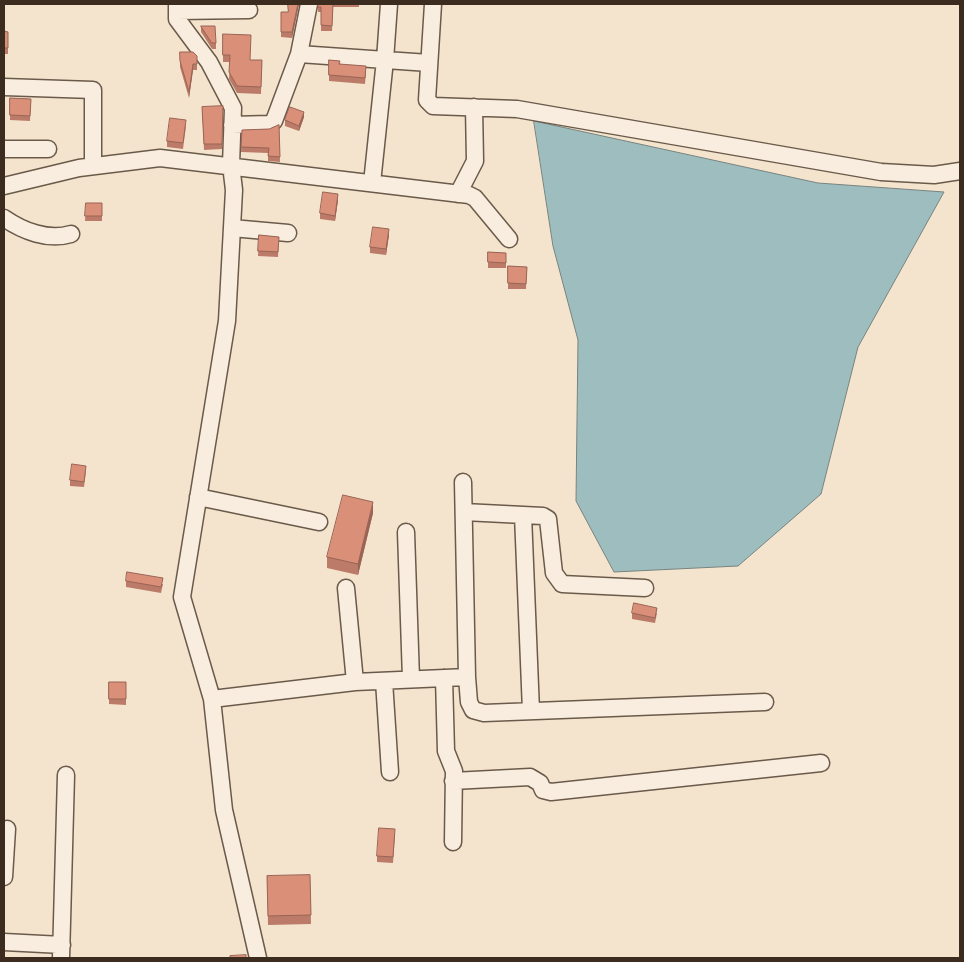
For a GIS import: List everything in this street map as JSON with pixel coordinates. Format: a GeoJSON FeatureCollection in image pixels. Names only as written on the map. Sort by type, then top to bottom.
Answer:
{"type":"FeatureCollection","features":[{"type":"Feature","properties":{"kind":"street"},"geometry":{"type":"LineString","coordinates":[[232,125],[272,123],[299,54],[309,4]]}},
{"type":"Feature","properties":{"kind":"street"},"geometry":{"type":"LineString","coordinates":[[372,183],[389,4]]}},
{"type":"Feature","properties":{"kind":"street"},"geometry":{"type":"LineString","coordinates":[[433,4],[428,63],[427,100],[430,105],[530,111],[881,172],[934,174],[960,171]]}},
{"type":"Feature","properties":{"kind":"street"},"geometry":{"type":"LineString","coordinates":[[249,10],[177,7],[177,19],[209,62],[233,108],[231,165],[234,190],[224,342],[182,597],[212,699],[224,810],[258,958]]}},
{"type":"Feature","properties":{"kind":"street"},"geometry":{"type":"LineString","coordinates":[[299,54],[428,63]]}},
{"type":"Feature","properties":{"kind":"street"},"geometry":{"type":"LineString","coordinates":[[4,87],[92,90],[92,166]]}},
{"type":"Feature","properties":{"kind":"street"},"geometry":{"type":"LineString","coordinates":[[458,194],[474,161],[474,107]]}},
{"type":"Feature","properties":{"kind":"street"},"geometry":{"type":"LineString","coordinates":[[4,149],[48,149]]}},
{"type":"Feature","properties":{"kind":"street"},"geometry":{"type":"LineString","coordinates":[[4,186],[92,166],[160,158],[231,165],[458,194],[475,198],[509,239]]}},
{"type":"Feature","properties":{"kind":"street"},"geometry":{"type":"LineString","coordinates":[[4,218],[13,224],[41,235],[61,237],[71,234]]}},
{"type":"Feature","properties":{"kind":"street"},"geometry":{"type":"LineString","coordinates":[[232,228],[288,233]]}},
{"type":"Feature","properties":{"kind":"street"},"geometry":{"type":"LineString","coordinates":[[463,482],[467,677],[470,702],[473,710],[484,713],[765,702]]}},
{"type":"Feature","properties":{"kind":"street"},"geometry":{"type":"LineString","coordinates":[[198,497],[319,522]]}},
{"type":"Feature","properties":{"kind":"street"},"geometry":{"type":"LineString","coordinates":[[464,512],[523,515],[548,519],[554,573],[562,584],[645,588]]}},
{"type":"Feature","properties":{"kind":"street"},"geometry":{"type":"LineString","coordinates":[[523,515],[531,711]]}},
{"type":"Feature","properties":{"kind":"street"},"geometry":{"type":"LineString","coordinates":[[406,532],[411,679]]}},
{"type":"Feature","properties":{"kind":"street"},"geometry":{"type":"LineString","coordinates":[[346,588],[355,682]]}},
{"type":"Feature","properties":{"kind":"street"},"geometry":{"type":"LineString","coordinates":[[212,699],[355,682],[467,677]]}},
{"type":"Feature","properties":{"kind":"street"},"geometry":{"type":"LineString","coordinates":[[444,678],[446,751],[453,768],[454,781],[453,842]]}},
{"type":"Feature","properties":{"kind":"street"},"geometry":{"type":"LineString","coordinates":[[384,681],[390,772]]}},
{"type":"Feature","properties":{"kind":"street"},"geometry":{"type":"LineString","coordinates":[[454,781],[530,777],[540,782],[543,790],[551,792],[821,763]]}},
{"type":"Feature","properties":{"kind":"street"},"geometry":{"type":"LineString","coordinates":[[4,942],[62,951],[66,775]]}},
{"type":"Feature","properties":{"kind":"street"},"geometry":{"type":"LineString","coordinates":[[4,830],[7,830],[4,876]]}},
{"type":"Feature","properties":{"kind":"water"},"geometry":{"type":"Polygon","coordinates":[[[534,121],[818,183],[944,192],[858,347],[821,494],[738,566],[614,572],[576,501],[578,340],[553,246],[534,121]]]}},
{"type":"Feature","properties":{"kind":"building"},"geometry":{"type":"Polygon","coordinates":[[[288,4],[298,4],[292,32],[281,32],[281,12],[288,12],[288,4]]]}},
{"type":"Feature","properties":{"kind":"building"},"geometry":{"type":"Polygon","coordinates":[[[318,4],[333,4],[332,26],[321,25],[321,7],[318,7],[318,4]]]}},
{"type":"Feature","properties":{"kind":"building"},"geometry":{"type":"Polygon","coordinates":[[[201,26],[215,26],[216,43],[212,43],[201,26]]]}},
{"type":"Feature","properties":{"kind":"building"},"geometry":{"type":"Polygon","coordinates":[[[4,31],[8,32],[8,48],[4,48],[4,31]]]}},
{"type":"Feature","properties":{"kind":"building"},"geometry":{"type":"Polygon","coordinates":[[[223,34],[251,35],[250,60],[262,60],[261,87],[237,86],[229,72],[230,55],[223,55],[223,34]]]}},
{"type":"Feature","properties":{"kind":"building"},"geometry":{"type":"Polygon","coordinates":[[[180,52],[193,52],[197,56],[197,64],[193,64],[189,92],[180,61],[180,52]]]}},
{"type":"Feature","properties":{"kind":"building"},"geometry":{"type":"Polygon","coordinates":[[[329,60],[340,61],[339,64],[366,66],[365,78],[329,75],[329,60]]]}},
{"type":"Feature","properties":{"kind":"building"},"geometry":{"type":"Polygon","coordinates":[[[10,98],[31,99],[30,116],[10,115],[10,98]]]}},
{"type":"Feature","properties":{"kind":"building"},"geometry":{"type":"Polygon","coordinates":[[[223,106],[222,144],[204,144],[202,107],[223,106]]]}},
{"type":"Feature","properties":{"kind":"building"},"geometry":{"type":"Polygon","coordinates":[[[290,107],[304,112],[299,126],[285,120],[290,107]]]}},
{"type":"Feature","properties":{"kind":"building"},"geometry":{"type":"Polygon","coordinates":[[[170,118],[186,120],[183,143],[167,141],[170,118]]]}},
{"type":"Feature","properties":{"kind":"building"},"geometry":{"type":"Polygon","coordinates":[[[279,125],[280,157],[268,156],[269,148],[241,147],[242,130],[269,129],[279,125]]]}},
{"type":"Feature","properties":{"kind":"building"},"geometry":{"type":"Polygon","coordinates":[[[323,192],[338,194],[335,216],[320,213],[323,192]]]}},
{"type":"Feature","properties":{"kind":"building"},"geometry":{"type":"Polygon","coordinates":[[[86,203],[102,203],[102,216],[85,216],[86,203]]]}},
{"type":"Feature","properties":{"kind":"building"},"geometry":{"type":"Polygon","coordinates":[[[373,227],[389,229],[386,249],[370,247],[373,227]]]}},
{"type":"Feature","properties":{"kind":"building"},"geometry":{"type":"Polygon","coordinates":[[[259,235],[279,237],[278,252],[258,251],[259,235]]]}},
{"type":"Feature","properties":{"kind":"building"},"geometry":{"type":"Polygon","coordinates":[[[488,252],[506,253],[506,263],[488,262],[488,252]]]}},
{"type":"Feature","properties":{"kind":"building"},"geometry":{"type":"Polygon","coordinates":[[[508,266],[527,267],[526,284],[508,283],[508,266]]]}},
{"type":"Feature","properties":{"kind":"building"},"geometry":{"type":"Polygon","coordinates":[[[72,464],[86,466],[84,482],[70,480],[72,464]]]}},
{"type":"Feature","properties":{"kind":"building"},"geometry":{"type":"Polygon","coordinates":[[[343,495],[373,502],[358,564],[327,557],[343,495]]]}},
{"type":"Feature","properties":{"kind":"building"},"geometry":{"type":"Polygon","coordinates":[[[127,572],[163,578],[161,587],[126,581],[127,572]]]}},
{"type":"Feature","properties":{"kind":"building"},"geometry":{"type":"Polygon","coordinates":[[[634,603],[657,608],[655,618],[632,613],[634,603]]]}},
{"type":"Feature","properties":{"kind":"building"},"geometry":{"type":"Polygon","coordinates":[[[109,682],[126,682],[126,699],[109,699],[109,682]]]}},
{"type":"Feature","properties":{"kind":"building"},"geometry":{"type":"Polygon","coordinates":[[[379,828],[395,829],[393,857],[377,856],[379,828]]]}},
{"type":"Feature","properties":{"kind":"building"},"geometry":{"type":"Polygon","coordinates":[[[310,875],[311,915],[268,916],[267,876],[310,875]]]}},
{"type":"Feature","properties":{"kind":"building"},"geometry":{"type":"Polygon","coordinates":[[[246,955],[246,958],[230,958],[230,956],[246,955]]]}}]}
